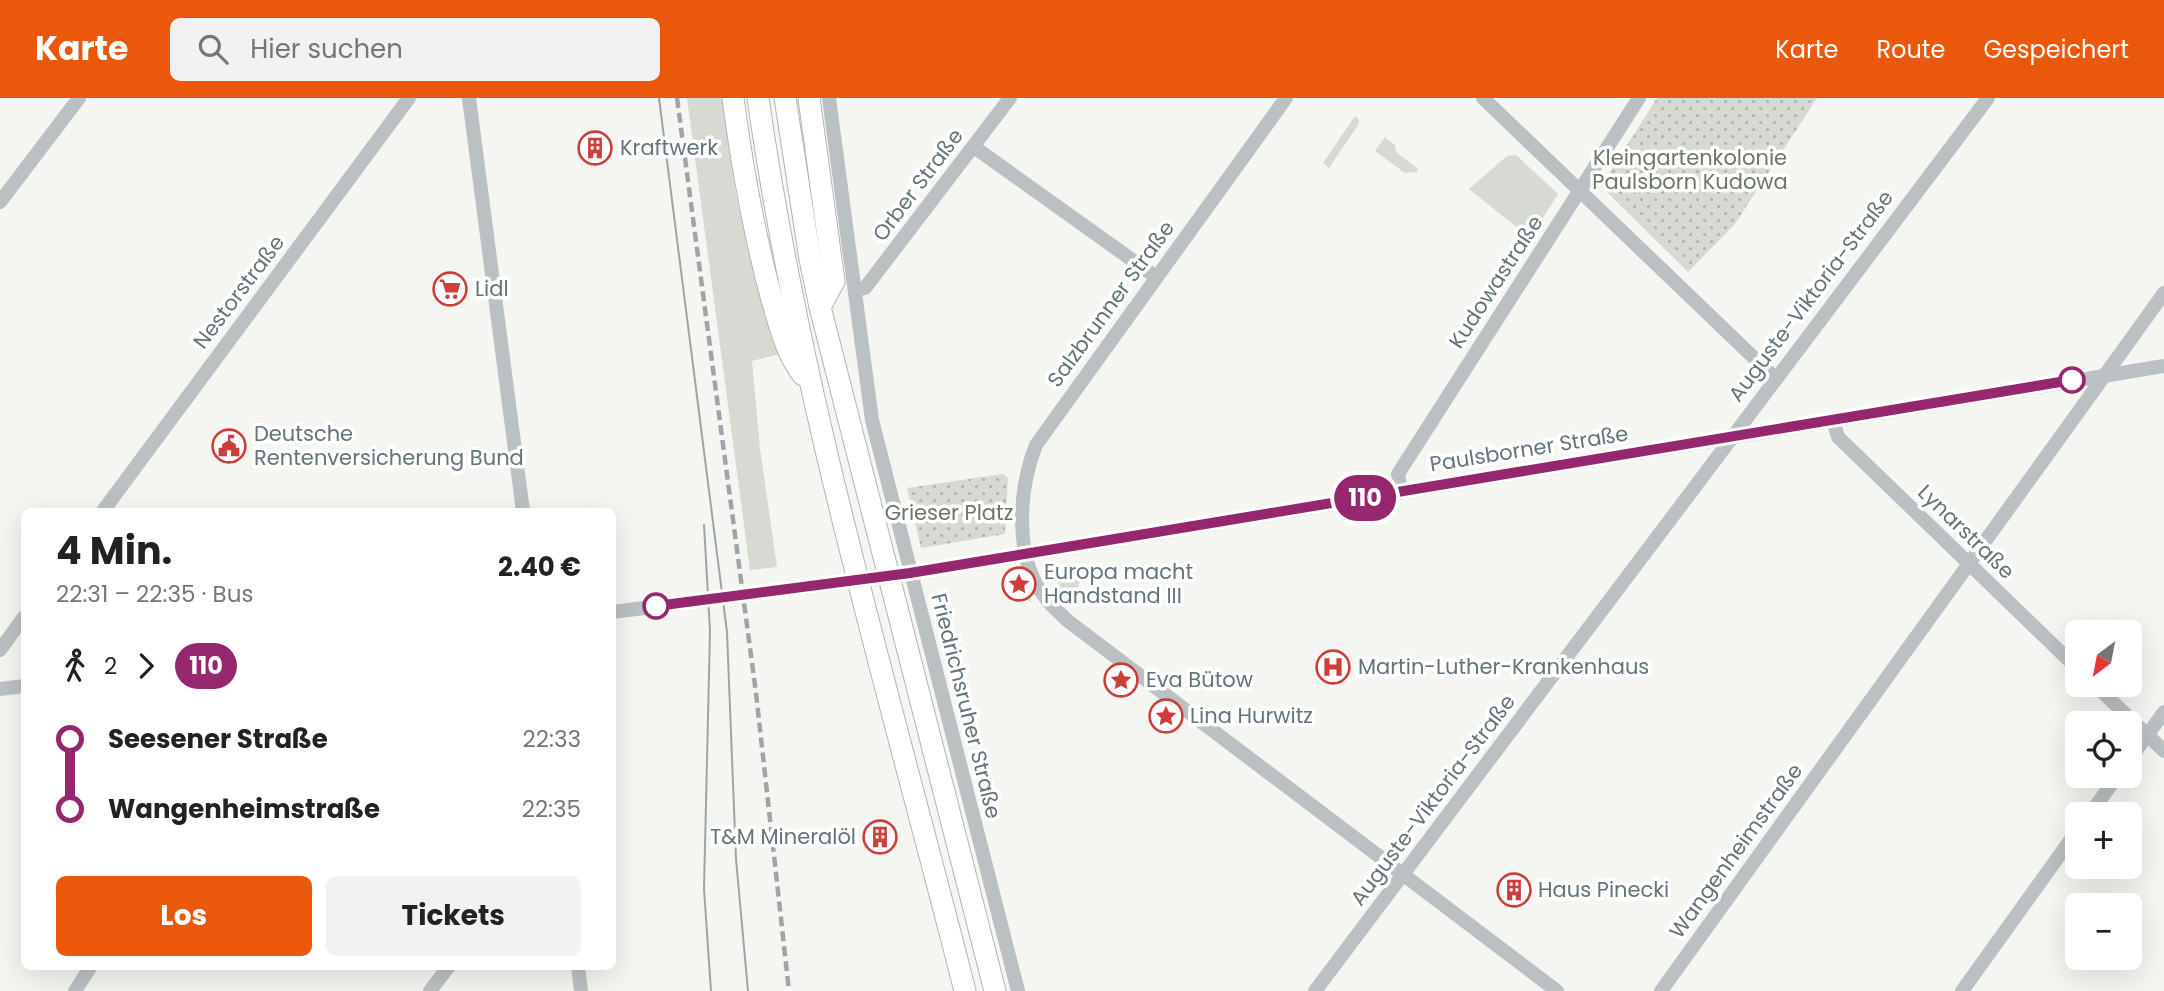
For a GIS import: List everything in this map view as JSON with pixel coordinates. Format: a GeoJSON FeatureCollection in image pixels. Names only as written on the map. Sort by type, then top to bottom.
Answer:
{"type":"FeatureCollection","features":[{"type":"Feature","properties":{"kind":"highway"},"geometry":{"type":"LineString","coordinates":[[733,98],[751,214],[764,270],[791,359],[810,384]]}},
{"type":"Feature","properties":{"kind":"highway"},"geometry":{"type":"LineString","coordinates":[[758,98],[781,251],[810,384],[856,579],[965,991]]}},
{"type":"Feature","properties":{"kind":"highway"},"geometry":{"type":"LineString","coordinates":[[785,98],[820,307],[995,991]]}},
{"type":"Feature","properties":{"kind":"highway"},"geometry":{"type":"LineString","coordinates":[[809,98],[834,282],[820,307]]}},
{"type":"Feature","properties":{"kind":"street"},"geometry":{"type":"LineString","coordinates":[[0,202],[79,98]]}},
{"type":"Feature","properties":{"kind":"street","name":"Nestorstraße"},"geometry":{"type":"LineString","coordinates":[[105,508],[409,98]]}},
{"type":"Feature","properties":{"kind":"street"},"geometry":{"type":"LineString","coordinates":[[469,98],[523,508]]}},
{"type":"Feature","properties":{"kind":"street","name":"Friedrichsruher Straße"},"geometry":{"type":"LineString","coordinates":[[829,98],[872,420],[906,574],[1018,991]]}},
{"type":"Feature","properties":{"kind":"street","name":"Orber Straße"},"geometry":{"type":"LineString","coordinates":[[855,290],[865,288],[1010,98]]}},
{"type":"Feature","properties":{"kind":"street","name":"Salzbrunner Straße"},"geometry":{"type":"LineString","coordinates":[[1286,98],[1035,445],[1026,468],[1023,494],[1027,553],[1043,596],[1068,621],[1557,991]]}},
{"type":"Feature","properties":{"kind":"street"},"geometry":{"type":"LineString","coordinates":[[1483,98],[1775,378]]}},
{"type":"Feature","properties":{"kind":"street","name":"Kudowastraße"},"geometry":{"type":"LineString","coordinates":[[1401,491],[1398,474],[1639,98]]}},
{"type":"Feature","properties":{"kind":"street","name":"Auguste-Viktoria-Straße"},"geometry":{"type":"LineString","coordinates":[[1315,991],[1988,98]]}},
{"type":"Feature","properties":{"kind":"street"},"geometry":{"type":"LineString","coordinates":[[974,147],[1156,277]]}},
{"type":"Feature","properties":{"kind":"street","name":"Wangenheimstraße"},"geometry":{"type":"LineString","coordinates":[[1661,991],[2164,293]]}},
{"type":"Feature","properties":{"kind":"street","name":"Paulsborner Straße"},"geometry":{"type":"LineString","coordinates":[[616,611],[906,574],[2164,366]]}},
{"type":"Feature","properties":{"kind":"street","name":"Lynarstraße"},"geometry":{"type":"LineString","coordinates":[[1833,421],[1838,437],[2065,656]]}},
{"type":"Feature","properties":{"kind":"street"},"geometry":{"type":"LineString","coordinates":[[0,650],[21,621]]}},
{"type":"Feature","properties":{"kind":"street"},"geometry":{"type":"LineString","coordinates":[[0,689],[21,686]]}},
{"type":"Feature","properties":{"kind":"street"},"geometry":{"type":"LineString","coordinates":[[2108,697],[2164,751]]}},
{"type":"Feature","properties":{"kind":"street"},"geometry":{"type":"LineString","coordinates":[[2142,742],[2164,712]]}},
{"type":"Feature","properties":{"kind":"street"},"geometry":{"type":"LineString","coordinates":[[1962,991],[2065,848]]}},
{"type":"Feature","properties":{"kind":"street"},"geometry":{"type":"LineString","coordinates":[[75,991],[88,970]]}},
{"type":"Feature","properties":{"kind":"street"},"geometry":{"type":"LineString","coordinates":[[430,991],[446,970]]}},
{"type":"Feature","properties":{"kind":"street"},"geometry":{"type":"LineString","coordinates":[[578,970],[581,991]]}},
{"type":"Feature","properties":{"kind":"green space"},"geometry":{"type":"Polygon","coordinates":[[[687,98],[722,98],[736,195],[779,354],[752,361],[760,449],[777,567],[750,570],[687,98]]]}},
{"type":"Feature","properties":{"kind":"green space","name":"Kleingartenkolonie Paulsborn Kudowa"},"geometry":{"type":"Polygon","coordinates":[[[1657,98],[1817,98],[1735,224],[1688,272],[1601,186],[1657,98]]]}},
{"type":"Feature","properties":{"kind":"green space"},"geometry":{"type":"Polygon","coordinates":[[[1355,116],[1359,120],[1358,125],[1329,168],[1323,163],[1355,116]]]}},
{"type":"Feature","properties":{"kind":"green space"},"geometry":{"type":"Polygon","coordinates":[[[1385,137],[1395,145],[1396,152],[1418,169],[1416,172],[1405,173],[1375,151],[1385,137]]]}},
{"type":"Feature","properties":{"kind":"green space"},"geometry":{"type":"Polygon","coordinates":[[[1516,155],[1558,194],[1530,238],[1469,189],[1507,156],[1516,155]]]}},
{"type":"Feature","properties":{"kind":"green space","name":"Grieser Platz"},"geometry":{"type":"Polygon","coordinates":[[[1003,474],[1008,478],[1005,534],[921,548],[907,488],[1003,474]]]}},
{"type":"Feature","properties":{"kind":"green space"},"geometry":{"type":"Polygon","coordinates":[[[1083,567],[1073,601],[1062,590],[1052,572],[1083,567]]]}},
{"type":"Feature","properties":{"kind":"green space"},"geometry":{"type":"Polygon","coordinates":[[[1024,575],[1026,590],[1032,603],[1002,580],[1024,575]]]}},
{"type":"Feature","properties":{"kind":"tram line"},"geometry":{"type":"LineString","coordinates":[[659,98],[727,632],[736,859],[748,991]]}},
{"type":"Feature","properties":{"kind":"tram line"},"geometry":{"type":"LineString","coordinates":[[704,525],[710,631],[704,889],[711,991]]}},
{"type":"Feature","properties":{"kind":"railway"},"geometry":{"type":"LineString","coordinates":[[677,98],[756,693],[789,991]]}},
{"type":"Feature","properties":{"kind":"bus line","name":"110"},"geometry":{"type":"LineString","coordinates":[[656,606],[910,573],[2072,380]]}},
{"type":"Feature","properties":{"kind":"place","name":"Kraftwerk"},"geometry":{"type":"Point","coordinates":[595,148]}},
{"type":"Feature","properties":{"kind":"place","name":"Lidl"},"geometry":{"type":"Point","coordinates":[450,289]}},
{"type":"Feature","properties":{"kind":"place","name":"Deutsche Rentenversicherung Bund"},"geometry":{"type":"Point","coordinates":[229,446]}},
{"type":"Feature","properties":{"kind":"place","name":"Europa macht Handstand III"},"geometry":{"type":"Point","coordinates":[1019,584]}},
{"type":"Feature","properties":{"kind":"place","name":"Martin-Luther-Krankenhaus"},"geometry":{"type":"Point","coordinates":[1333,667]}},
{"type":"Feature","properties":{"kind":"place","name":"Eva Bütow"},"geometry":{"type":"Point","coordinates":[1121,680]}},
{"type":"Feature","properties":{"kind":"place","name":"Lina Hurwitz"},"geometry":{"type":"Point","coordinates":[1166,716]}},
{"type":"Feature","properties":{"kind":"place","name":"T&M Mineralöl"},"geometry":{"type":"Point","coordinates":[880,837]}},
{"type":"Feature","properties":{"kind":"place","name":"Haus Pinecki"},"geometry":{"type":"Point","coordinates":[1514,890]}}]}
